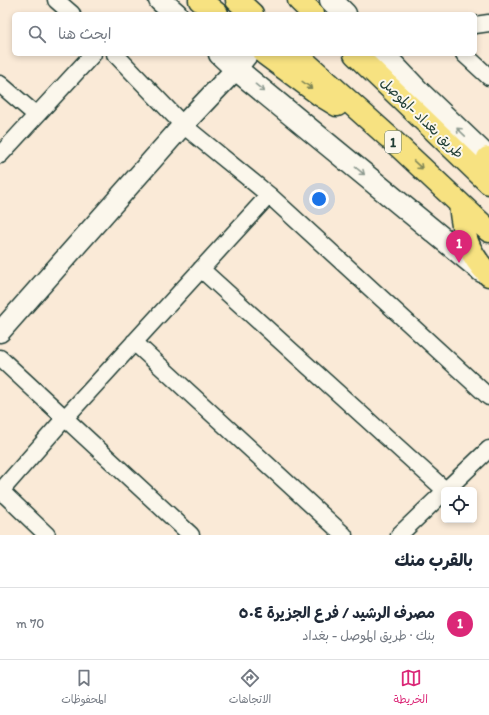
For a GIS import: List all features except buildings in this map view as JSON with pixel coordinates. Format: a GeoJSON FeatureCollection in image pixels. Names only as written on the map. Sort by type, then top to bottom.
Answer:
{"type":"FeatureCollection","features":[{"type":"Feature","properties":{"kind":"highway"},"geometry":{"type":"LineString","coordinates":[[200,0],[215,12]]}},
{"type":"Feature","properties":{"kind":"highway"},"geometry":{"type":"LineString","coordinates":[[237,0],[250,12]]}},
{"type":"Feature","properties":{"kind":"highway"},"geometry":{"type":"LineString","coordinates":[[299,0],[311,12]]}},
{"type":"Feature","properties":{"kind":"highway"},"geometry":{"type":"LineString","coordinates":[[267,56],[319,94],[392,140]]}},
{"type":"Feature","properties":{"kind":"highway","name":"1"},"geometry":{"type":"LineString","coordinates":[[298,56],[392,140],[489,231]]}},
{"type":"Feature","properties":{"kind":"highway","name":"طريق بغداد -الموصل"},"geometry":{"type":"LineString","coordinates":[[357,56],[489,183]]}},
{"type":"Feature","properties":{"kind":"highway"},"geometry":{"type":"LineString","coordinates":[[460,204],[463,231],[468,246],[489,276]]}},
{"type":"Feature","properties":{"kind":"main road"},"geometry":{"type":"LineString","coordinates":[[160,0],[174,12]]}},
{"type":"Feature","properties":{"kind":"main road"},"geometry":{"type":"LineString","coordinates":[[331,0],[343,12]]}},
{"type":"Feature","properties":{"kind":"main road"},"geometry":{"type":"LineString","coordinates":[[226,56],[242,62],[489,276]]}},
{"type":"Feature","properties":{"kind":"main road"},"geometry":{"type":"LineString","coordinates":[[385,56],[420,93],[489,159]]}},
{"type":"Feature","properties":{"kind":"street"},"geometry":{"type":"LineString","coordinates":[[56,0],[70,12]]}},
{"type":"Feature","properties":{"kind":"street"},"geometry":{"type":"LineString","coordinates":[[477,25],[489,23]]}},
{"type":"Feature","properties":{"kind":"street"},"geometry":{"type":"LineString","coordinates":[[0,155],[90,56]]}},
{"type":"Feature","properties":{"kind":"street"},"geometry":{"type":"LineString","coordinates":[[117,56],[183,125],[269,195],[489,397]]}},
{"type":"Feature","properties":{"kind":"street"},"geometry":{"type":"LineString","coordinates":[[466,56],[489,77]]}},
{"type":"Feature","properties":{"kind":"street"},"geometry":{"type":"LineString","coordinates":[[0,332],[183,125],[242,62]]}},
{"type":"Feature","properties":{"kind":"street"},"geometry":{"type":"LineString","coordinates":[[0,84],[36,115]]}},
{"type":"Feature","properties":{"kind":"street"},"geometry":{"type":"LineString","coordinates":[[47,535],[0,492],[64,419],[269,195]]}},
{"type":"Feature","properties":{"kind":"street"},"geometry":{"type":"LineString","coordinates":[[201,269],[441,487]]}},
{"type":"Feature","properties":{"kind":"street"},"geometry":{"type":"LineString","coordinates":[[134,342],[344,535]]}},
{"type":"Feature","properties":{"kind":"street"},"geometry":{"type":"LineString","coordinates":[[0,358],[64,419],[191,535]]}},
{"type":"Feature","properties":{"kind":"street"},"geometry":{"type":"LineString","coordinates":[[449,487],[489,450]]}},
{"type":"Feature","properties":{"kind":"street"},"geometry":{"type":"LineString","coordinates":[[399,535],[441,495]]}},
{"type":"Feature","properties":{"kind":"place","name":"مصرف الرشيد / فرع الجزيرة ٥٠٤"},"geometry":{"type":"Point","coordinates":[459,263]}}]}
